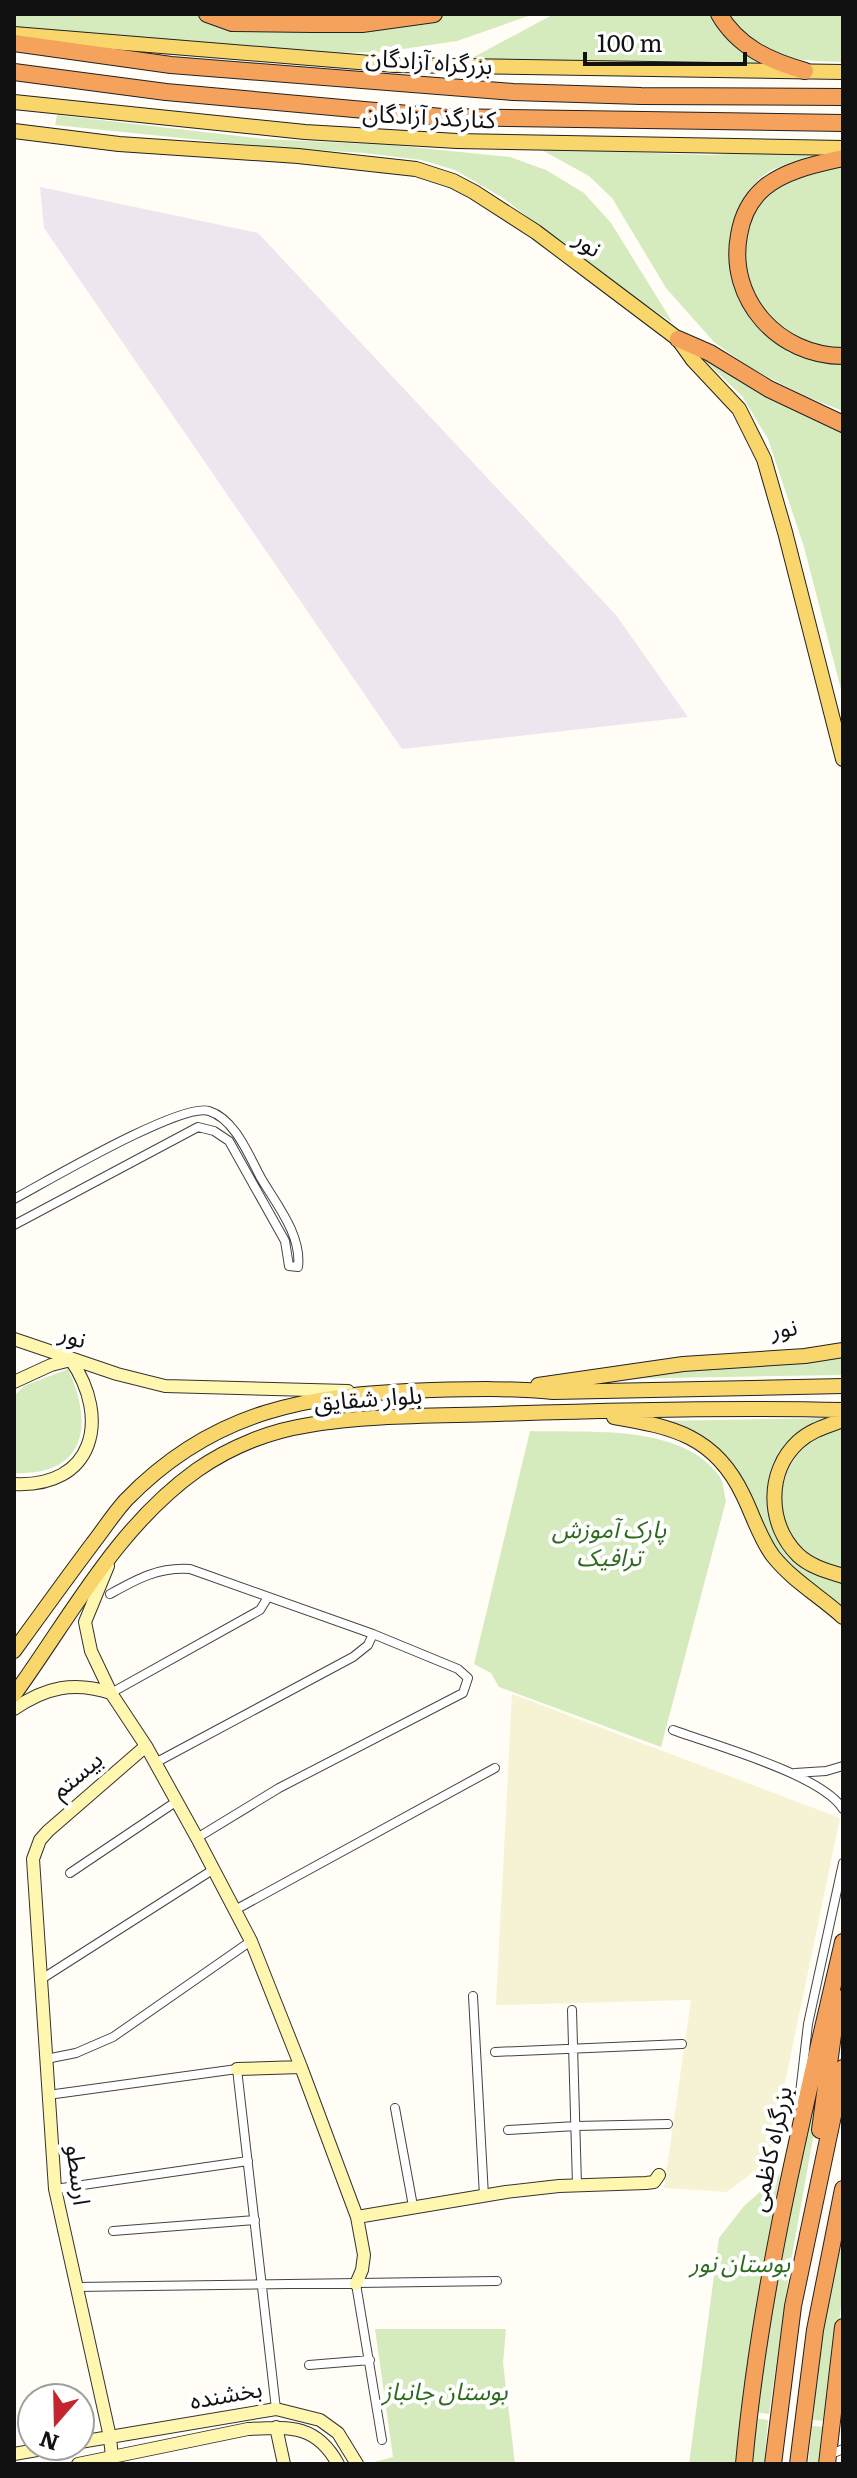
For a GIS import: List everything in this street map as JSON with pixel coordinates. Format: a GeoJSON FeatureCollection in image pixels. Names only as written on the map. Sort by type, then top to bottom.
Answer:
{"type":"FeatureCollection","features":[{"type":"Feature","properties":{"kind":"highway"},"geometry":{"type":"LineString","coordinates":[[207,14],[232,23],[362,24],[434,14]]}},
{"type":"Feature","properties":{"kind":"highway"},"geometry":{"type":"LineString","coordinates":[[719,14],[739,40],[754,50],[781,64],[805,71]]}},
{"type":"Feature","properties":{"kind":"highway","name":"بزرگراه آزادگان"},"geometry":{"type":"LineString","coordinates":[[14,43],[171,65],[513,92],[843,97]]}},
{"type":"Feature","properties":{"kind":"highway"},"geometry":{"type":"LineString","coordinates":[[14,72],[166,92],[442,117],[843,123]]}},
{"type":"Feature","properties":{"kind":"highway"},"geometry":{"type":"LineString","coordinates":[[843,158],[789,173],[761,190],[750,203],[742,221],[736,250],[746,297],[767,327],[795,346],[829,356],[843,356]]}},
{"type":"Feature","properties":{"kind":"highway"},"geometry":{"type":"LineString","coordinates":[[678,339],[710,353],[769,389],[843,424]]}},
{"type":"Feature","properties":{"kind":"highway","name":"بزرگراه کاظمی"},"geometry":{"type":"LineString","coordinates":[[744,2464],[765,2305],[790,2177],[843,1942]]}},
{"type":"Feature","properties":{"kind":"highway"},"geometry":{"type":"LineString","coordinates":[[819,2179],[820,2123],[835,2033],[843,1949]]}},
{"type":"Feature","properties":{"kind":"highway"},"geometry":{"type":"LineString","coordinates":[[773,2464],[793,2306],[843,2068]]}},
{"type":"Feature","properties":{"kind":"highway"},"geometry":{"type":"LineString","coordinates":[[798,2464],[815,2330],[843,2189]]}},
{"type":"Feature","properties":{"kind":"highway"},"geometry":{"type":"LineString","coordinates":[[833,2456],[843,2327]]}},
{"type":"Feature","properties":{"kind":"main road"},"geometry":{"type":"LineString","coordinates":[[14,34],[395,65],[843,72]]}},
{"type":"Feature","properties":{"kind":"main road","name":"کنارگذر آزادگان"},"geometry":{"type":"LineString","coordinates":[[14,102],[257,128],[441,140],[843,148]]}},
{"type":"Feature","properties":{"kind":"main road","name":"نور"},"geometry":{"type":"LineString","coordinates":[[14,131],[119,144],[298,156],[416,169],[453,181],[474,192],[536,232],[678,339],[693,360],[739,409],[764,459],[843,759]]}},
{"type":"Feature","properties":{"kind":"main road","name":"نور"},"geometry":{"type":"LineString","coordinates":[[14,1339],[71,1360],[165,1386],[372,1392]]}},
{"type":"Feature","properties":{"kind":"main road","name":"نور"},"geometry":{"type":"LineString","coordinates":[[732,1359],[843,1341]]}},
{"type":"Feature","properties":{"kind":"main road"},"geometry":{"type":"LineString","coordinates":[[518,1389],[575,1378],[732,1359],[805,1356],[843,1350]]}},
{"type":"Feature","properties":{"kind":"main road"},"geometry":{"type":"LineString","coordinates":[[14,1382],[51,1365],[71,1360],[81,1375],[93,1407],[94,1426],[87,1448],[72,1466],[53,1479],[30,1485],[14,1484]]}},
{"type":"Feature","properties":{"kind":"main road","name":"بلوار شقایق"},"geometry":{"type":"LineString","coordinates":[[14,1651],[125,1501],[167,1462],[206,1437],[254,1414],[306,1401],[372,1392],[843,1386]]}},
{"type":"Feature","properties":{"kind":"main road","name":"بلوار شقایق"},"geometry":{"type":"LineString","coordinates":[[14,1695],[72,1607],[115,1551],[162,1499],[198,1470],[232,1449],[271,1433],[310,1424],[406,1417],[578,1411],[843,1410]]}},
{"type":"Feature","properties":{"kind":"main road"},"geometry":{"type":"LineString","coordinates":[[578,1411],[665,1426],[707,1447],[732,1473],[771,1553],[787,1572],[842,1616]]}},
{"type":"Feature","properties":{"kind":"main road"},"geometry":{"type":"LineString","coordinates":[[843,1420],[815,1430],[788,1453],[778,1471],[775,1505],[777,1520],[787,1541],[800,1556],[819,1569],[843,1576]]}},
{"type":"Feature","properties":{"kind":"main road"},"geometry":{"type":"LineString","coordinates":[[115,1551],[85,1622],[91,1651],[111,1693],[177,1801],[251,1941],[357,2217],[364,2255],[356,2284]]}},
{"type":"Feature","properties":{"kind":"main road"},"geometry":{"type":"LineString","coordinates":[[14,1709],[55,1687],[92,1687],[111,1693]]}},
{"type":"Feature","properties":{"kind":"main road","name":"بیستم"},"geometry":{"type":"LineString","coordinates":[[40,1840],[57,1821],[146,1746]]}},
{"type":"Feature","properties":{"kind":"main road","name":"ارسطو"},"geometry":{"type":"LineString","coordinates":[[40,1840],[33,1859],[55,2189],[110,2437],[112,2461]]}},
{"type":"Feature","properties":{"kind":"main road"},"geometry":{"type":"LineString","coordinates":[[237,2069],[301,2067]]}},
{"type":"Feature","properties":{"kind":"main road"},"geometry":{"type":"LineString","coordinates":[[357,2217],[413,2206],[577,2185],[654,2182],[659,2175]]}},
{"type":"Feature","properties":{"kind":"main road","name":"بخشنده"},"geometry":{"type":"LineString","coordinates":[[96,2439],[276,2409],[320,2420],[338,2433],[357,2464]]}},
{"type":"Feature","properties":{"kind":"main road"},"geometry":{"type":"LineString","coordinates":[[276,2427],[284,2464]]}},
{"type":"Feature","properties":{"kind":"main road","name":"بخشنده"},"geometry":{"type":"LineString","coordinates":[[78,2464],[112,2461],[248,2429],[276,2427],[301,2430],[327,2444],[338,2464]]}},
{"type":"Feature","properties":{"kind":"street"},"geometry":{"type":"LineString","coordinates":[[14,1199],[143,1131],[193,1111],[208,1110],[224,1118],[239,1138],[294,1237],[298,1267],[289,1266],[285,1241],[229,1141],[214,1131],[198,1127],[14,1225]]}},
{"type":"Feature","properties":{"kind":"street"},"geometry":{"type":"LineString","coordinates":[[110,1594],[168,1568],[190,1569],[373,1634],[458,1669],[468,1678],[463,1693],[279,1788],[197,1838]]}},
{"type":"Feature","properties":{"kind":"street"},"geometry":{"type":"LineString","coordinates":[[111,1693],[260,1610],[268,1597]]}},
{"type":"Feature","properties":{"kind":"street"},"geometry":{"type":"LineString","coordinates":[[155,1763],[353,1657],[368,1645],[373,1634]]}},
{"type":"Feature","properties":{"kind":"street"},"geometry":{"type":"LineString","coordinates":[[673,1730],[791,1773],[829,1795],[843,1809]]}},
{"type":"Feature","properties":{"kind":"street"},"geometry":{"type":"LineString","coordinates":[[791,1773],[826,1771],[843,1766]]}},
{"type":"Feature","properties":{"kind":"street"},"geometry":{"type":"LineString","coordinates":[[235,1910],[495,1768]]}},
{"type":"Feature","properties":{"kind":"street"},"geometry":{"type":"LineString","coordinates":[[70,1873],[177,1801]]}},
{"type":"Feature","properties":{"kind":"street"},"geometry":{"type":"LineString","coordinates":[[790,2177],[808,2024],[843,1863]]}},
{"type":"Feature","properties":{"kind":"street"},"geometry":{"type":"LineString","coordinates":[[40,1980],[214,1869]]}},
{"type":"Feature","properties":{"kind":"street"},"geometry":{"type":"LineString","coordinates":[[46,2059],[76,2053],[113,2037],[251,1941]]}},
{"type":"Feature","properties":{"kind":"street"},"geometry":{"type":"LineString","coordinates":[[473,1996],[484,2196]]}},
{"type":"Feature","properties":{"kind":"street"},"geometry":{"type":"LineString","coordinates":[[572,2010],[577,2185]]}},
{"type":"Feature","properties":{"kind":"street"},"geometry":{"type":"LineString","coordinates":[[495,2052],[682,2044]]}},
{"type":"Feature","properties":{"kind":"street"},"geometry":{"type":"LineString","coordinates":[[48,2095],[237,2069],[276,2409]]}},
{"type":"Feature","properties":{"kind":"street"},"geometry":{"type":"LineString","coordinates":[[395,2108],[413,2206]]}},
{"type":"Feature","properties":{"kind":"street"},"geometry":{"type":"LineString","coordinates":[[508,2130],[668,2124]]}},
{"type":"Feature","properties":{"kind":"street"},"geometry":{"type":"LineString","coordinates":[[55,2189],[248,2161]]}},
{"type":"Feature","properties":{"kind":"street"},"geometry":{"type":"LineString","coordinates":[[113,2231],[255,2220]]}},
{"type":"Feature","properties":{"kind":"street"},"geometry":{"type":"LineString","coordinates":[[76,2287],[497,2281]]}},
{"type":"Feature","properties":{"kind":"street"},"geometry":{"type":"LineString","coordinates":[[356,2284],[382,2440]]}},
{"type":"Feature","properties":{"kind":"street"},"geometry":{"type":"LineString","coordinates":[[309,2365],[370,2360]]}},
{"type":"Feature","properties":{"kind":"shaded area"},"geometry":{"type":"Polygon","coordinates":[[[40,187],[258,233],[616,615],[688,717],[402,749],[44,228],[40,187]]]}},
{"type":"Feature","properties":{"kind":"shaded area"},"geometry":{"type":"Polygon","coordinates":[[[512,1694],[840,1818],[769,2160],[727,2192],[664,2188],[691,2000],[496,2005],[512,1694]]]}},
{"type":"Feature","properties":{"kind":"green space"},"geometry":{"type":"Polygon","coordinates":[[[14,14],[534,14],[457,41],[383,52],[335,53],[70,35],[14,27],[14,14]]]}},
{"type":"Feature","properties":{"kind":"green space"},"geometry":{"type":"Polygon","coordinates":[[[554,14],[713,14],[779,69],[523,64],[472,58],[554,14]]]}},
{"type":"Feature","properties":{"kind":"green space"},"geometry":{"type":"Polygon","coordinates":[[[725,14],[843,14],[843,62],[805,60],[778,54],[753,40],[725,14]]]}},
{"type":"Feature","properties":{"kind":"green space"},"geometry":{"type":"Polygon","coordinates":[[[57,115],[264,139],[391,145],[510,157],[546,170],[584,193],[611,223],[673,323],[620,288],[503,198],[455,170],[421,160],[364,153],[258,146],[55,125],[57,115]]]}},
{"type":"Feature","properties":{"kind":"green space"},"geometry":{"type":"Polygon","coordinates":[[[540,149],[709,155],[803,150],[843,152],[773,169],[761,177],[745,197],[735,221],[738,291],[752,320],[788,352],[813,360],[843,364],[843,411],[750,368],[714,342],[666,288],[612,198],[589,176],[540,149]]]}},
{"type":"Feature","properties":{"kind":"green space"},"geometry":{"type":"Polygon","coordinates":[[[843,164],[843,350],[799,341],[762,311],[744,272],[745,228],[763,195],[784,180],[843,164]]]}},
{"type":"Feature","properties":{"kind":"green space"},"geometry":{"type":"Polygon","coordinates":[[[695,351],[843,430],[843,697],[804,547],[768,439],[742,396],[695,351]]]}},
{"type":"Feature","properties":{"kind":"green space"},"geometry":{"type":"Polygon","coordinates":[[[843,1353],[843,1375],[607,1379],[843,1353]]]}},
{"type":"Feature","properties":{"kind":"green space"},"geometry":{"type":"Polygon","coordinates":[[[68,1369],[81,1409],[78,1443],[70,1456],[56,1466],[38,1472],[14,1473],[14,1396],[24,1386],[68,1369]]]}},
{"type":"Feature","properties":{"kind":"green space"},"geometry":{"type":"Polygon","coordinates":[[[834,1418],[792,1439],[778,1456],[768,1485],[768,1507],[772,1522],[807,1570],[843,1582],[843,1607],[796,1572],[773,1547],[740,1475],[656,1421],[834,1418]]]}},
{"type":"Feature","properties":{"kind":"green space"},"geometry":{"type":"Polygon","coordinates":[[[843,1426],[843,1569],[816,1559],[797,1542],[786,1522],[782,1499],[786,1476],[797,1455],[816,1438],[843,1426]]]}},
{"type":"Feature","properties":{"kind":"green space","name":"پارک آموزش ترافیک"},"geometry":{"type":"Polygon","coordinates":[[[530,1431],[606,1432],[658,1439],[682,1447],[703,1460],[721,1479],[726,1501],[661,1747],[499,1687],[491,1673],[474,1664],[530,1431]]]}},
{"type":"Feature","properties":{"kind":"green space"},"geometry":{"type":"Polygon","coordinates":[[[821,2078],[769,2414],[756,2412],[781,2250],[821,2078]]]}},
{"type":"Feature","properties":{"kind":"green space","name":"بوستان نور"},"geometry":{"type":"Polygon","coordinates":[[[780,2174],[737,2464],[689,2464],[719,2238],[744,2206],[780,2174]]]}},
{"type":"Feature","properties":{"kind":"green space"},"geometry":{"type":"Polygon","coordinates":[[[843,2234],[843,2294],[824,2421],[813,2420],[822,2338],[843,2234]]]}},
{"type":"Feature","properties":{"kind":"green space","name":"بوستان جانباز"},"geometry":{"type":"Polygon","coordinates":[[[375,2329],[506,2329],[503,2363],[515,2464],[366,2464],[393,2457],[375,2329]]]}},
{"type":"Feature","properties":{"kind":"green space"},"geometry":{"type":"Polygon","coordinates":[[[755,2418],[768,2420],[764,2464],[752,2464],[755,2418]]]}},
{"type":"Feature","properties":{"kind":"green space"},"geometry":{"type":"Polygon","coordinates":[[[812,2426],[824,2427],[821,2464],[808,2464],[812,2426]]]}}]}
